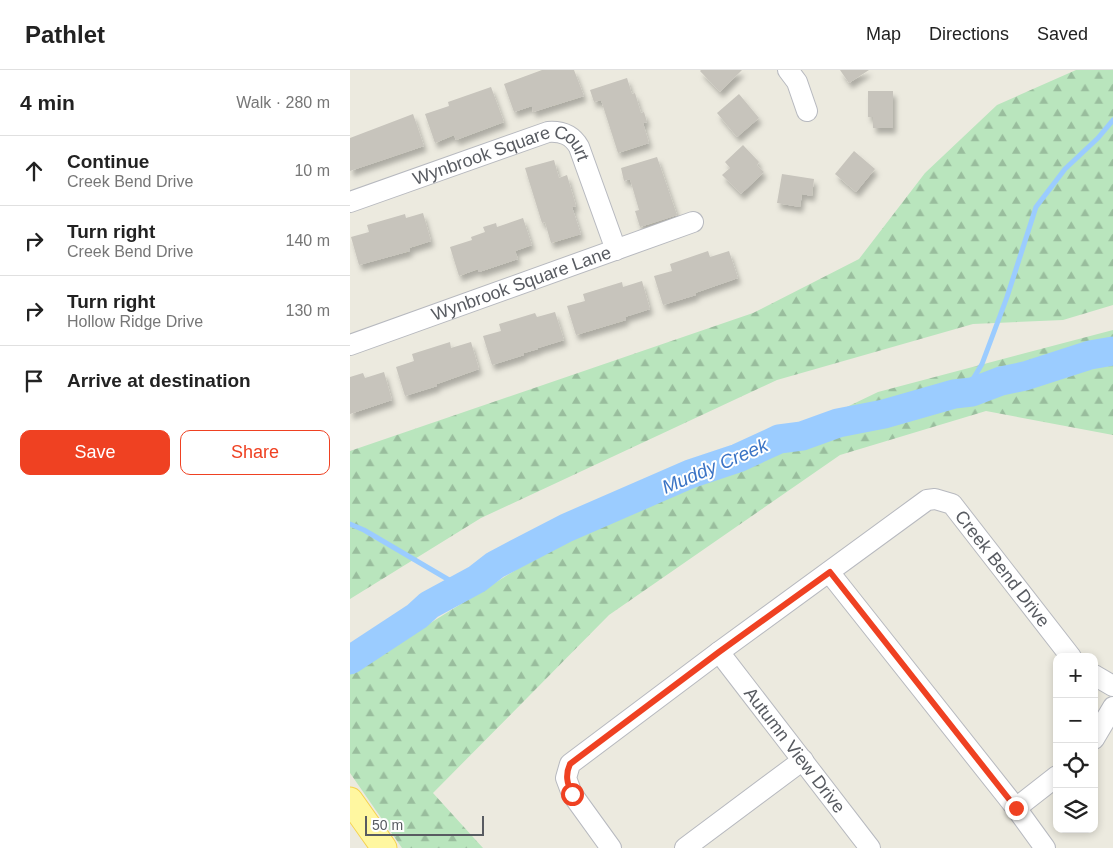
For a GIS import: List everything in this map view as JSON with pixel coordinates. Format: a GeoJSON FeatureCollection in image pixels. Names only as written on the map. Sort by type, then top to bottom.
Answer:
{"type":"FeatureCollection","features":[{"type":"Feature","properties":{"kind":"main road"},"geometry":{"type":"LineString","coordinates":[[350,800],[384,848]]}},
{"type":"Feature","properties":{"kind":"street"},"geometry":{"type":"LineString","coordinates":[[788,70],[797,82],[807,111]]}},
{"type":"Feature","properties":{"kind":"street","name":"Wynbrook Square Court"},"geometry":{"type":"LineString","coordinates":[[350,202],[548,132],[558,131],[568,134],[576,141],[579,147],[616,250]]}},
{"type":"Feature","properties":{"kind":"street","name":"Wynbrook Square Lane"},"geometry":{"type":"LineString","coordinates":[[350,345],[693,222]]}},
{"type":"Feature","properties":{"kind":"street","name":"Creek Bend Drive"},"geometry":{"type":"LineString","coordinates":[[611,848],[572,794],[566,778],[570,764],[927,500],[943,500],[952,504],[1068,653]]}},
{"type":"Feature","properties":{"kind":"street"},"geometry":{"type":"LineString","coordinates":[[830,572],[1016,808],[1045,848]]}},
{"type":"Feature","properties":{"kind":"street","name":"Autumn View Drive"},"geometry":{"type":"LineString","coordinates":[[719,652],[870,848]]}},
{"type":"Feature","properties":{"kind":"street"},"geometry":{"type":"LineString","coordinates":[[1098,677],[1113,686]]}},
{"type":"Feature","properties":{"kind":"street"},"geometry":{"type":"LineString","coordinates":[[1098,732],[1113,707]]}},
{"type":"Feature","properties":{"kind":"street"},"geometry":{"type":"LineString","coordinates":[[686,848],[802,760]]}},
{"type":"Feature","properties":{"kind":"street"},"geometry":{"type":"LineString","coordinates":[[1016,808],[1053,779]]}},
{"type":"Feature","properties":{"kind":"green space"},"geometry":{"type":"Polygon","coordinates":[[[1076,70],[1113,70],[1113,305],[1063,320],[973,324],[777,380],[481,518],[350,599],[350,451],[753,313],[859,259],[925,173],[997,105],[1076,70]]]}},
{"type":"Feature","properties":{"kind":"green space"},"geometry":{"type":"Polygon","coordinates":[[[1113,330],[1113,435],[986,411],[840,455],[609,615],[433,793],[483,848],[402,848],[350,773],[350,673],[543,553],[878,392],[1113,330]]]}},
{"type":"Feature","properties":{"kind":"building"},"geometry":{"type":"Polygon","coordinates":[[[542,70],[574,70],[584,96],[533,112],[532,106],[514,112],[504,84],[542,70]]]}},
{"type":"Feature","properties":{"kind":"building"},"geometry":{"type":"Polygon","coordinates":[[[701,70],[742,70],[720,92],[701,70]]]}},
{"type":"Feature","properties":{"kind":"building"},"geometry":{"type":"Polygon","coordinates":[[[840,70],[869,70],[849,83],[840,70]]]}},
{"type":"Feature","properties":{"kind":"building"},"geometry":{"type":"Polygon","coordinates":[[[627,78],[632,94],[635,93],[641,113],[644,112],[647,122],[643,123],[649,143],[618,153],[601,100],[594,102],[590,90],[627,78]]]}},
{"type":"Feature","properties":{"kind":"building"},"geometry":{"type":"Polygon","coordinates":[[[491,87],[504,122],[456,140],[454,135],[435,143],[425,114],[449,106],[448,102],[491,87]]]}},
{"type":"Feature","properties":{"kind":"building"},"geometry":{"type":"Polygon","coordinates":[[[868,91],[893,91],[893,128],[873,128],[873,117],[868,117],[868,91]]]}},
{"type":"Feature","properties":{"kind":"building"},"geometry":{"type":"Polygon","coordinates":[[[739,94],[759,118],[737,137],[717,113],[739,94]]]}},
{"type":"Feature","properties":{"kind":"building"},"geometry":{"type":"Polygon","coordinates":[[[413,114],[424,146],[350,171],[350,138],[413,114]]]}},
{"type":"Feature","properties":{"kind":"building"},"geometry":{"type":"Polygon","coordinates":[[[743,145],[759,162],[757,165],[764,172],[741,194],[722,175],[730,168],[725,162],[743,145]]]}},
{"type":"Feature","properties":{"kind":"building"},"geometry":{"type":"Polygon","coordinates":[[[854,151],[875,169],[856,192],[835,174],[854,151]]]}},
{"type":"Feature","properties":{"kind":"building"},"geometry":{"type":"Polygon","coordinates":[[[657,157],[677,215],[640,227],[635,211],[639,210],[630,179],[624,181],[621,168],[657,157]]]}},
{"type":"Feature","properties":{"kind":"building"},"geometry":{"type":"Polygon","coordinates":[[[554,160],[559,178],[567,175],[576,206],[572,207],[581,234],[551,243],[545,222],[542,223],[525,168],[554,160]]]}},
{"type":"Feature","properties":{"kind":"building"},"geometry":{"type":"Polygon","coordinates":[[[782,174],[814,179],[812,196],[802,194],[800,207],[777,203],[782,174]]]}},
{"type":"Feature","properties":{"kind":"building"},"geometry":{"type":"Polygon","coordinates":[[[423,213],[431,241],[409,248],[410,251],[359,265],[351,237],[369,232],[367,225],[405,214],[406,218],[423,213]]]}},
{"type":"Feature","properties":{"kind":"building"},"geometry":{"type":"Polygon","coordinates":[[[523,218],[532,245],[515,251],[518,259],[479,272],[478,269],[459,276],[450,247],[472,240],[471,237],[485,232],[483,227],[496,223],[497,227],[523,218]]]}},
{"type":"Feature","properties":{"kind":"building"},"geometry":{"type":"Polygon","coordinates":[[[708,251],[710,257],[729,251],[738,278],[695,293],[696,295],[663,305],[654,276],[672,271],[670,264],[708,251]]]}},
{"type":"Feature","properties":{"kind":"building"},"geometry":{"type":"Polygon","coordinates":[[[642,281],[650,309],[625,317],[626,320],[576,335],[567,306],[585,301],[583,294],[622,282],[623,287],[642,281]]]}},
{"type":"Feature","properties":{"kind":"building"},"geometry":{"type":"Polygon","coordinates":[[[555,312],[564,340],[492,365],[483,336],[501,331],[499,324],[535,313],[537,317],[555,312]]]}},
{"type":"Feature","properties":{"kind":"building"},"geometry":{"type":"Polygon","coordinates":[[[450,342],[451,348],[471,342],[479,369],[437,384],[437,386],[405,396],[396,367],[414,361],[412,354],[450,342]]]}},
{"type":"Feature","properties":{"kind":"building"},"geometry":{"type":"Polygon","coordinates":[[[384,372],[392,400],[350,414],[350,377],[363,373],[365,378],[384,372]]]}},
{"type":"Feature","properties":{"kind":"waterway"},"geometry":{"type":"LineString","coordinates":[[945,397],[973,379],[982,364],[1007,297],[1036,207],[1065,169],[1098,138],[1113,120]]}},
{"type":"Feature","properties":{"kind":"waterway","name":"Muddy Creek"},"geometry":{"type":"LineString","coordinates":[[350,660],[417,616],[429,605],[477,579],[495,565],[566,528],[690,474],[738,458],[779,439],[802,436],[838,423],[884,414],[954,394],[972,392],[1001,381],[1025,376],[1090,355],[1113,351]]}},
{"type":"Feature","properties":{"kind":"waterway"},"geometry":{"type":"LineString","coordinates":[[350,524],[364,530],[461,587]]}},
{"type":"Feature","properties":{"kind":"route"},"geometry":{"type":"LineString","coordinates":[[572,794],[566,778],[567,770],[576,758],[830,572],[1016,808]]}}]}
